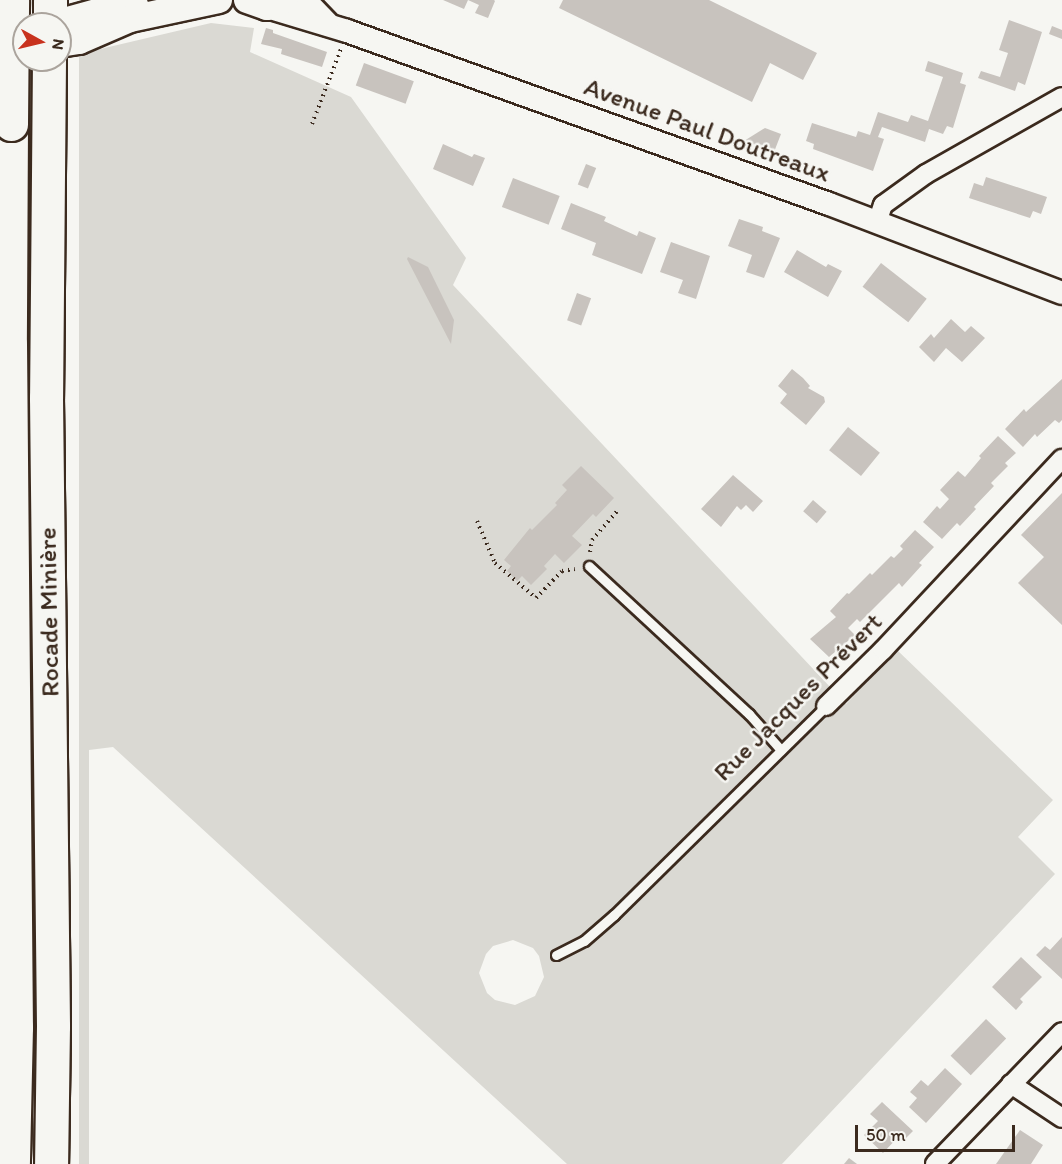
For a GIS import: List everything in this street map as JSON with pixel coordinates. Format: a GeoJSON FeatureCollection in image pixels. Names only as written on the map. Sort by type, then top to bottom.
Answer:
{"type":"FeatureCollection","features":[{"type":"Feature","properties":{"kind":"highway","name":"Rocade Minière"},"geometry":{"type":"LineString","coordinates":[[12,0],[10,344],[16,1027],[13,1164]]}},
{"type":"Feature","properties":{"kind":"highway","name":"Rocade Minière"},"geometry":{"type":"LineString","coordinates":[[49,72],[46,399],[53,1026],[51,1164]]}},
{"type":"Feature","properties":{"kind":"main road"},"geometry":{"type":"LineString","coordinates":[[72,19],[166,0]]}},
{"type":"Feature","properties":{"kind":"main road"},"geometry":{"type":"LineString","coordinates":[[72,42],[130,19],[219,0]]}},
{"type":"Feature","properties":{"kind":"street","name":"Avenue Paul Doutreaux"},"geometry":{"type":"LineString","coordinates":[[305,0],[330,26]]}},
{"type":"Feature","properties":{"kind":"street","name":"Avenue Paul Doutreaux"},"geometry":{"type":"LineString","coordinates":[[266,2],[877,223],[1062,293]]}},
{"type":"Feature","properties":{"kind":"street"},"geometry":{"type":"LineString","coordinates":[[877,223],[883,205],[926,174],[1062,97]]}},
{"type":"Feature","properties":{"kind":"street","name":"Rue Jacques Prévert"},"geometry":{"type":"LineString","coordinates":[[826,706],[883,650],[1062,459]]}},
{"type":"Feature","properties":{"kind":"street"},"geometry":{"type":"LineString","coordinates":[[935,1164],[1062,1032]]}},
{"type":"Feature","properties":{"kind":"street"},"geometry":{"type":"LineString","coordinates":[[1011,1084],[1062,1118]]}},
{"type":"Feature","properties":{"kind":"lane"},"geometry":{"type":"LineString","coordinates":[[589,566],[749,714],[782,750]]}},
{"type":"Feature","properties":{"kind":"lane","name":"Rue Jacques Prévert"},"geometry":{"type":"LineString","coordinates":[[556,955],[584,941],[614,915],[826,706]]}},
{"type":"Feature","properties":{"kind":"path"},"geometry":{"type":"LineString","coordinates":[[312,124],[337,57]]}},
{"type":"Feature","properties":{"kind":"path"},"geometry":{"type":"LineString","coordinates":[[477,521],[495,563],[536,598],[562,571],[589,566],[592,540],[617,511]]}},
{"type":"Feature","properties":{"kind":"shaded area"},"geometry":{"type":"Polygon","coordinates":[[[211,23],[254,28],[250,52],[351,97],[466,258],[453,285],[846,704],[897,650],[1053,800],[1018,837],[1055,874],[782,1164],[567,1164],[113,747],[89,750],[89,1164],[79,1164],[79,54],[211,23]],[[513,940],[493,946],[486,954],[479,973],[487,993],[495,1000],[515,1005],[535,996],[544,977],[539,956],[533,948],[513,940]]]}},
{"type":"Feature","properties":{"kind":"building"},"geometry":{"type":"Polygon","coordinates":[[[443,0],[468,0],[464,9],[443,0]]]}},
{"type":"Feature","properties":{"kind":"building"},"geometry":{"type":"Polygon","coordinates":[[[468,0],[495,1],[488,18],[475,13],[479,5],[468,0]]]}},
{"type":"Feature","properties":{"kind":"building"},"geometry":{"type":"Polygon","coordinates":[[[563,0],[709,0],[817,53],[803,80],[770,63],[752,102],[559,8],[563,0]]]}},
{"type":"Feature","properties":{"kind":"building"},"geometry":{"type":"Polygon","coordinates":[[[1009,20],[1042,32],[1025,85],[1018,82],[1015,91],[978,78],[981,71],[1000,77],[1008,53],[999,50],[1009,20]]]}},
{"type":"Feature","properties":{"kind":"building"},"geometry":{"type":"Polygon","coordinates":[[[1052,26],[1062,30],[1062,39],[1049,34],[1052,26]]]}},
{"type":"Feature","properties":{"kind":"building"},"geometry":{"type":"Polygon","coordinates":[[[266,28],[273,30],[273,33],[327,52],[322,67],[281,54],[282,49],[261,44],[266,28]]]}},
{"type":"Feature","properties":{"kind":"building"},"geometry":{"type":"Polygon","coordinates":[[[928,61],[963,73],[960,83],[966,85],[953,128],[947,126],[943,134],[929,129],[925,142],[882,127],[878,137],[884,139],[873,171],[813,149],[814,144],[806,141],[812,123],[856,137],[858,131],[870,135],[878,112],[908,122],[911,115],[928,121],[943,77],[925,71],[928,61]]]}},
{"type":"Feature","properties":{"kind":"building"},"geometry":{"type":"Polygon","coordinates":[[[364,63],[414,81],[406,104],[356,86],[364,63]]]}},
{"type":"Feature","properties":{"kind":"building"},"geometry":{"type":"Polygon","coordinates":[[[765,128],[781,134],[774,152],[744,141],[765,128]]]}},
{"type":"Feature","properties":{"kind":"building"},"geometry":{"type":"Polygon","coordinates":[[[443,144],[472,157],[474,154],[485,158],[473,186],[433,169],[443,144]]]}},
{"type":"Feature","properties":{"kind":"building"},"geometry":{"type":"Polygon","coordinates":[[[586,164],[596,168],[588,189],[578,184],[586,164]]]}},
{"type":"Feature","properties":{"kind":"building"},"geometry":{"type":"Polygon","coordinates":[[[986,177],[1047,197],[1041,214],[1033,211],[1030,218],[969,198],[974,183],[983,186],[986,177]]]}},
{"type":"Feature","properties":{"kind":"building"},"geometry":{"type":"Polygon","coordinates":[[[513,178],[560,196],[549,225],[502,207],[513,178]]]}},
{"type":"Feature","properties":{"kind":"building"},"geometry":{"type":"Polygon","coordinates":[[[571,203],[606,217],[604,221],[637,236],[639,231],[656,238],[642,274],[592,255],[596,243],[561,229],[571,203]]]}},
{"type":"Feature","properties":{"kind":"building"},"geometry":{"type":"Polygon","coordinates":[[[739,219],[763,227],[762,231],[780,238],[764,278],[746,272],[752,255],[728,246],[739,219]]]}},
{"type":"Feature","properties":{"kind":"building"},"geometry":{"type":"Polygon","coordinates":[[[671,242],[710,256],[696,299],[678,293],[683,280],[660,272],[671,242]]]}},
{"type":"Feature","properties":{"kind":"building"},"geometry":{"type":"Polygon","coordinates":[[[797,250],[826,267],[828,264],[842,271],[828,297],[784,272],[797,250]]]}},
{"type":"Feature","properties":{"kind":"building"},"geometry":{"type":"Polygon","coordinates":[[[408,257],[428,267],[454,320],[451,344],[407,259],[408,257]]]}},
{"type":"Feature","properties":{"kind":"building"},"geometry":{"type":"Polygon","coordinates":[[[881,263],[927,299],[908,322],[863,287],[881,263]]]}},
{"type":"Feature","properties":{"kind":"building"},"geometry":{"type":"Polygon","coordinates":[[[577,293],[591,298],[581,325],[567,320],[577,293]]]}},
{"type":"Feature","properties":{"kind":"building"},"geometry":{"type":"Polygon","coordinates":[[[951,319],[965,332],[971,326],[985,338],[962,362],[946,348],[934,362],[919,347],[931,334],[934,338],[951,319]]]}},
{"type":"Feature","properties":{"kind":"building"},"geometry":{"type":"Polygon","coordinates":[[[792,369],[810,386],[808,388],[824,397],[825,402],[806,425],[780,403],[787,394],[778,386],[792,369]]]}},
{"type":"Feature","properties":{"kind":"building"},"geometry":{"type":"Polygon","coordinates":[[[1062,379],[1062,420],[1059,423],[1055,420],[1037,437],[1035,434],[1023,447],[1005,429],[1024,409],[1026,412],[1062,379]]]}},
{"type":"Feature","properties":{"kind":"building"},"geometry":{"type":"Polygon","coordinates":[[[848,427],[880,453],[861,476],[829,450],[848,427]]]}},
{"type":"Feature","properties":{"kind":"building"},"geometry":{"type":"Polygon","coordinates":[[[998,436],[1016,453],[1005,463],[1008,466],[991,483],[994,486],[974,507],[976,509],[960,526],[957,523],[942,539],[923,522],[937,506],[940,509],[949,499],[940,490],[958,471],[965,477],[981,458],[979,456],[998,436]]]}},
{"type":"Feature","properties":{"kind":"building"},"geometry":{"type":"Polygon","coordinates":[[[581,466],[614,498],[596,517],[593,514],[572,536],[582,545],[564,563],[555,554],[544,566],[547,569],[531,585],[522,576],[517,581],[507,571],[511,566],[504,560],[530,528],[532,530],[557,505],[555,503],[567,490],[562,485],[581,466]]]}},
{"type":"Feature","properties":{"kind":"building"},"geometry":{"type":"Polygon","coordinates":[[[733,475],[763,501],[753,512],[746,505],[741,510],[737,506],[721,527],[701,509],[733,475]]]}},
{"type":"Feature","properties":{"kind":"building"},"geometry":{"type":"Polygon","coordinates":[[[1062,493],[1062,625],[1018,583],[1044,557],[1021,535],[1062,493]]]}},
{"type":"Feature","properties":{"kind":"building"},"geometry":{"type":"Polygon","coordinates":[[[813,500],[827,512],[817,523],[803,511],[813,500]]]}},
{"type":"Feature","properties":{"kind":"building"},"geometry":{"type":"Polygon","coordinates":[[[915,530],[934,547],[919,563],[922,565],[902,587],[899,583],[860,622],[857,619],[848,628],[855,635],[829,657],[810,639],[836,617],[830,611],[847,593],[849,594],[870,573],[872,575],[891,556],[894,558],[903,549],[900,546],[915,530]]]}},
{"type":"Feature","properties":{"kind":"building"},"geometry":{"type":"Polygon","coordinates":[[[1062,937],[1062,979],[1036,955],[1045,946],[1050,950],[1062,937]]]}},
{"type":"Feature","properties":{"kind":"building"},"geometry":{"type":"Polygon","coordinates":[[[1021,957],[1042,977],[1020,999],[1023,1002],[1016,1010],[992,987],[1021,957]]]}},
{"type":"Feature","properties":{"kind":"building"},"geometry":{"type":"Polygon","coordinates":[[[986,1019],[1006,1038],[971,1075],[951,1056],[986,1019]]]}},
{"type":"Feature","properties":{"kind":"building"},"geometry":{"type":"Polygon","coordinates":[[[945,1068],[962,1084],[926,1123],[909,1107],[917,1098],[910,1092],[921,1080],[928,1086],[945,1068]]]}},
{"type":"Feature","properties":{"kind":"building"},"geometry":{"type":"Polygon","coordinates":[[[882,1102],[913,1131],[905,1139],[900,1135],[883,1153],[864,1135],[878,1121],[870,1114],[882,1102]]]}},
{"type":"Feature","properties":{"kind":"building"},"geometry":{"type":"Polygon","coordinates":[[[1020,1130],[1043,1145],[1031,1164],[996,1164],[1020,1130]]]}},
{"type":"Feature","properties":{"kind":"building"},"geometry":{"type":"Polygon","coordinates":[[[849,1158],[857,1164],[844,1164],[849,1158]]]}}]}
